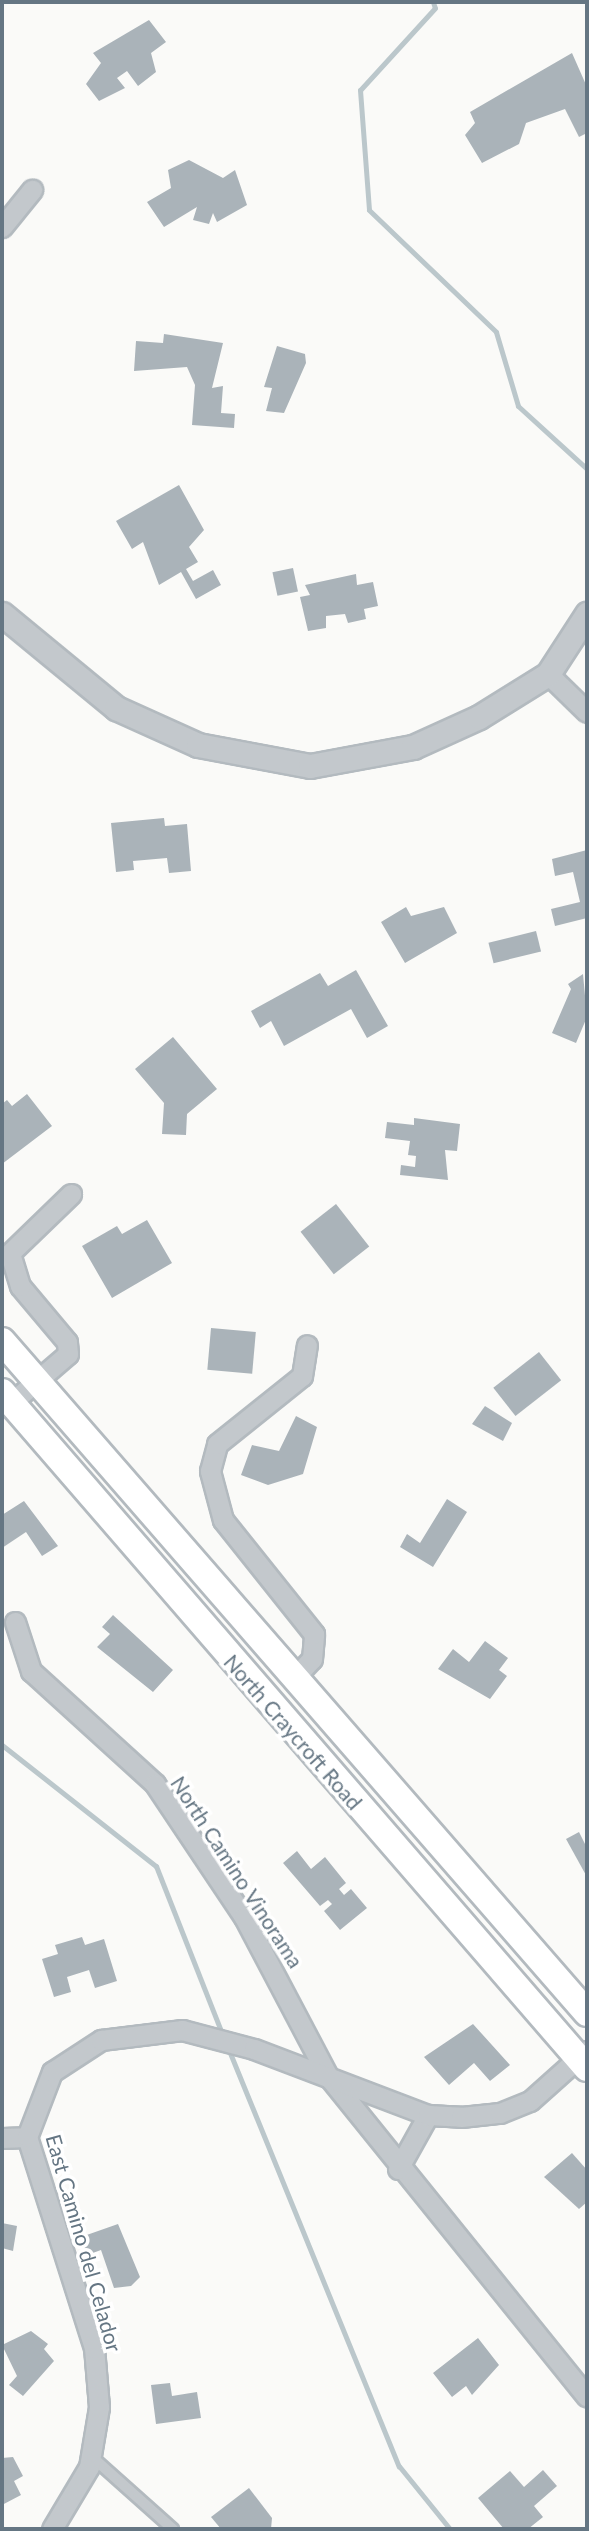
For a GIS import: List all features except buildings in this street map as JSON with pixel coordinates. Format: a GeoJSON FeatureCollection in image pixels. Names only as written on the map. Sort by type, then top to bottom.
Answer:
{"type":"FeatureCollection","features":[{"type":"Feature","properties":{"kind":"main road","name":"North Craycroft Road"},"geometry":{"type":"LineString","coordinates":[[2,1340],[587,2013]]}},
{"type":"Feature","properties":{"kind":"main road","name":"North Craycroft Road"},"geometry":{"type":"LineString","coordinates":[[6,1398],[584,2059]]}},
{"type":"Feature","properties":{"kind":"street"},"geometry":{"type":"LineString","coordinates":[[2,227],[32,190]]}},
{"type":"Feature","properties":{"kind":"street"},"geometry":{"type":"LineString","coordinates":[[2,614],[116,708],[198,746],[282,766],[364,761],[413,747],[548,674],[587,614]]}},
{"type":"Feature","properties":{"kind":"street"},"geometry":{"type":"LineString","coordinates":[[548,674],[587,712]]}},
{"type":"Feature","properties":{"kind":"street"},"geometry":{"type":"LineString","coordinates":[[6,1398],[36,1381],[68,1354],[67,1342],[20,1286],[10,1253],[71,1194]]}},
{"type":"Feature","properties":{"kind":"street"},"geometry":{"type":"LineString","coordinates":[[294,1678],[312,1659],[314,1634],[244,1553],[223,1520],[210,1471],[217,1444],[302,1376],[307,1345]]}},
{"type":"Feature","properties":{"kind":"street","name":"North Camino Vinorama"},"geometry":{"type":"LineString","coordinates":[[15,1622],[31,1671],[155,1784],[244,1917],[328,2076],[398,2169],[587,2397]]}},
{"type":"Feature","properties":{"kind":"street","name":"East Camino del Celador"},"geometry":{"type":"LineString","coordinates":[[52,2529],[91,2456],[99,2407],[94,2348],[27,2137],[40,2088],[52,2072],[82,2048],[124,2032],[182,2030],[328,2076],[428,2115],[500,2113],[530,2101],[584,2059]]}},
{"type":"Feature","properties":{"kind":"street"},"geometry":{"type":"LineString","coordinates":[[398,2169],[428,2115]]}},
{"type":"Feature","properties":{"kind":"street"},"geometry":{"type":"LineString","coordinates":[[2,2138],[27,2137]]}},
{"type":"Feature","properties":{"kind":"lane"},"geometry":{"type":"LineString","coordinates":[[91,2456],[173,2529]]}},
{"type":"Feature","properties":{"kind":"waterway"},"geometry":{"type":"LineString","coordinates":[[433,2],[435,8],[360,90],[369,210],[496,332],[518,406],[587,469]]}},
{"type":"Feature","properties":{"kind":"waterway"},"geometry":{"type":"LineString","coordinates":[[2,1745],[156,1866],[223,2036]]}},
{"type":"Feature","properties":{"kind":"waterway"},"geometry":{"type":"LineString","coordinates":[[228,2048],[399,2466],[450,2529]]}}]}
